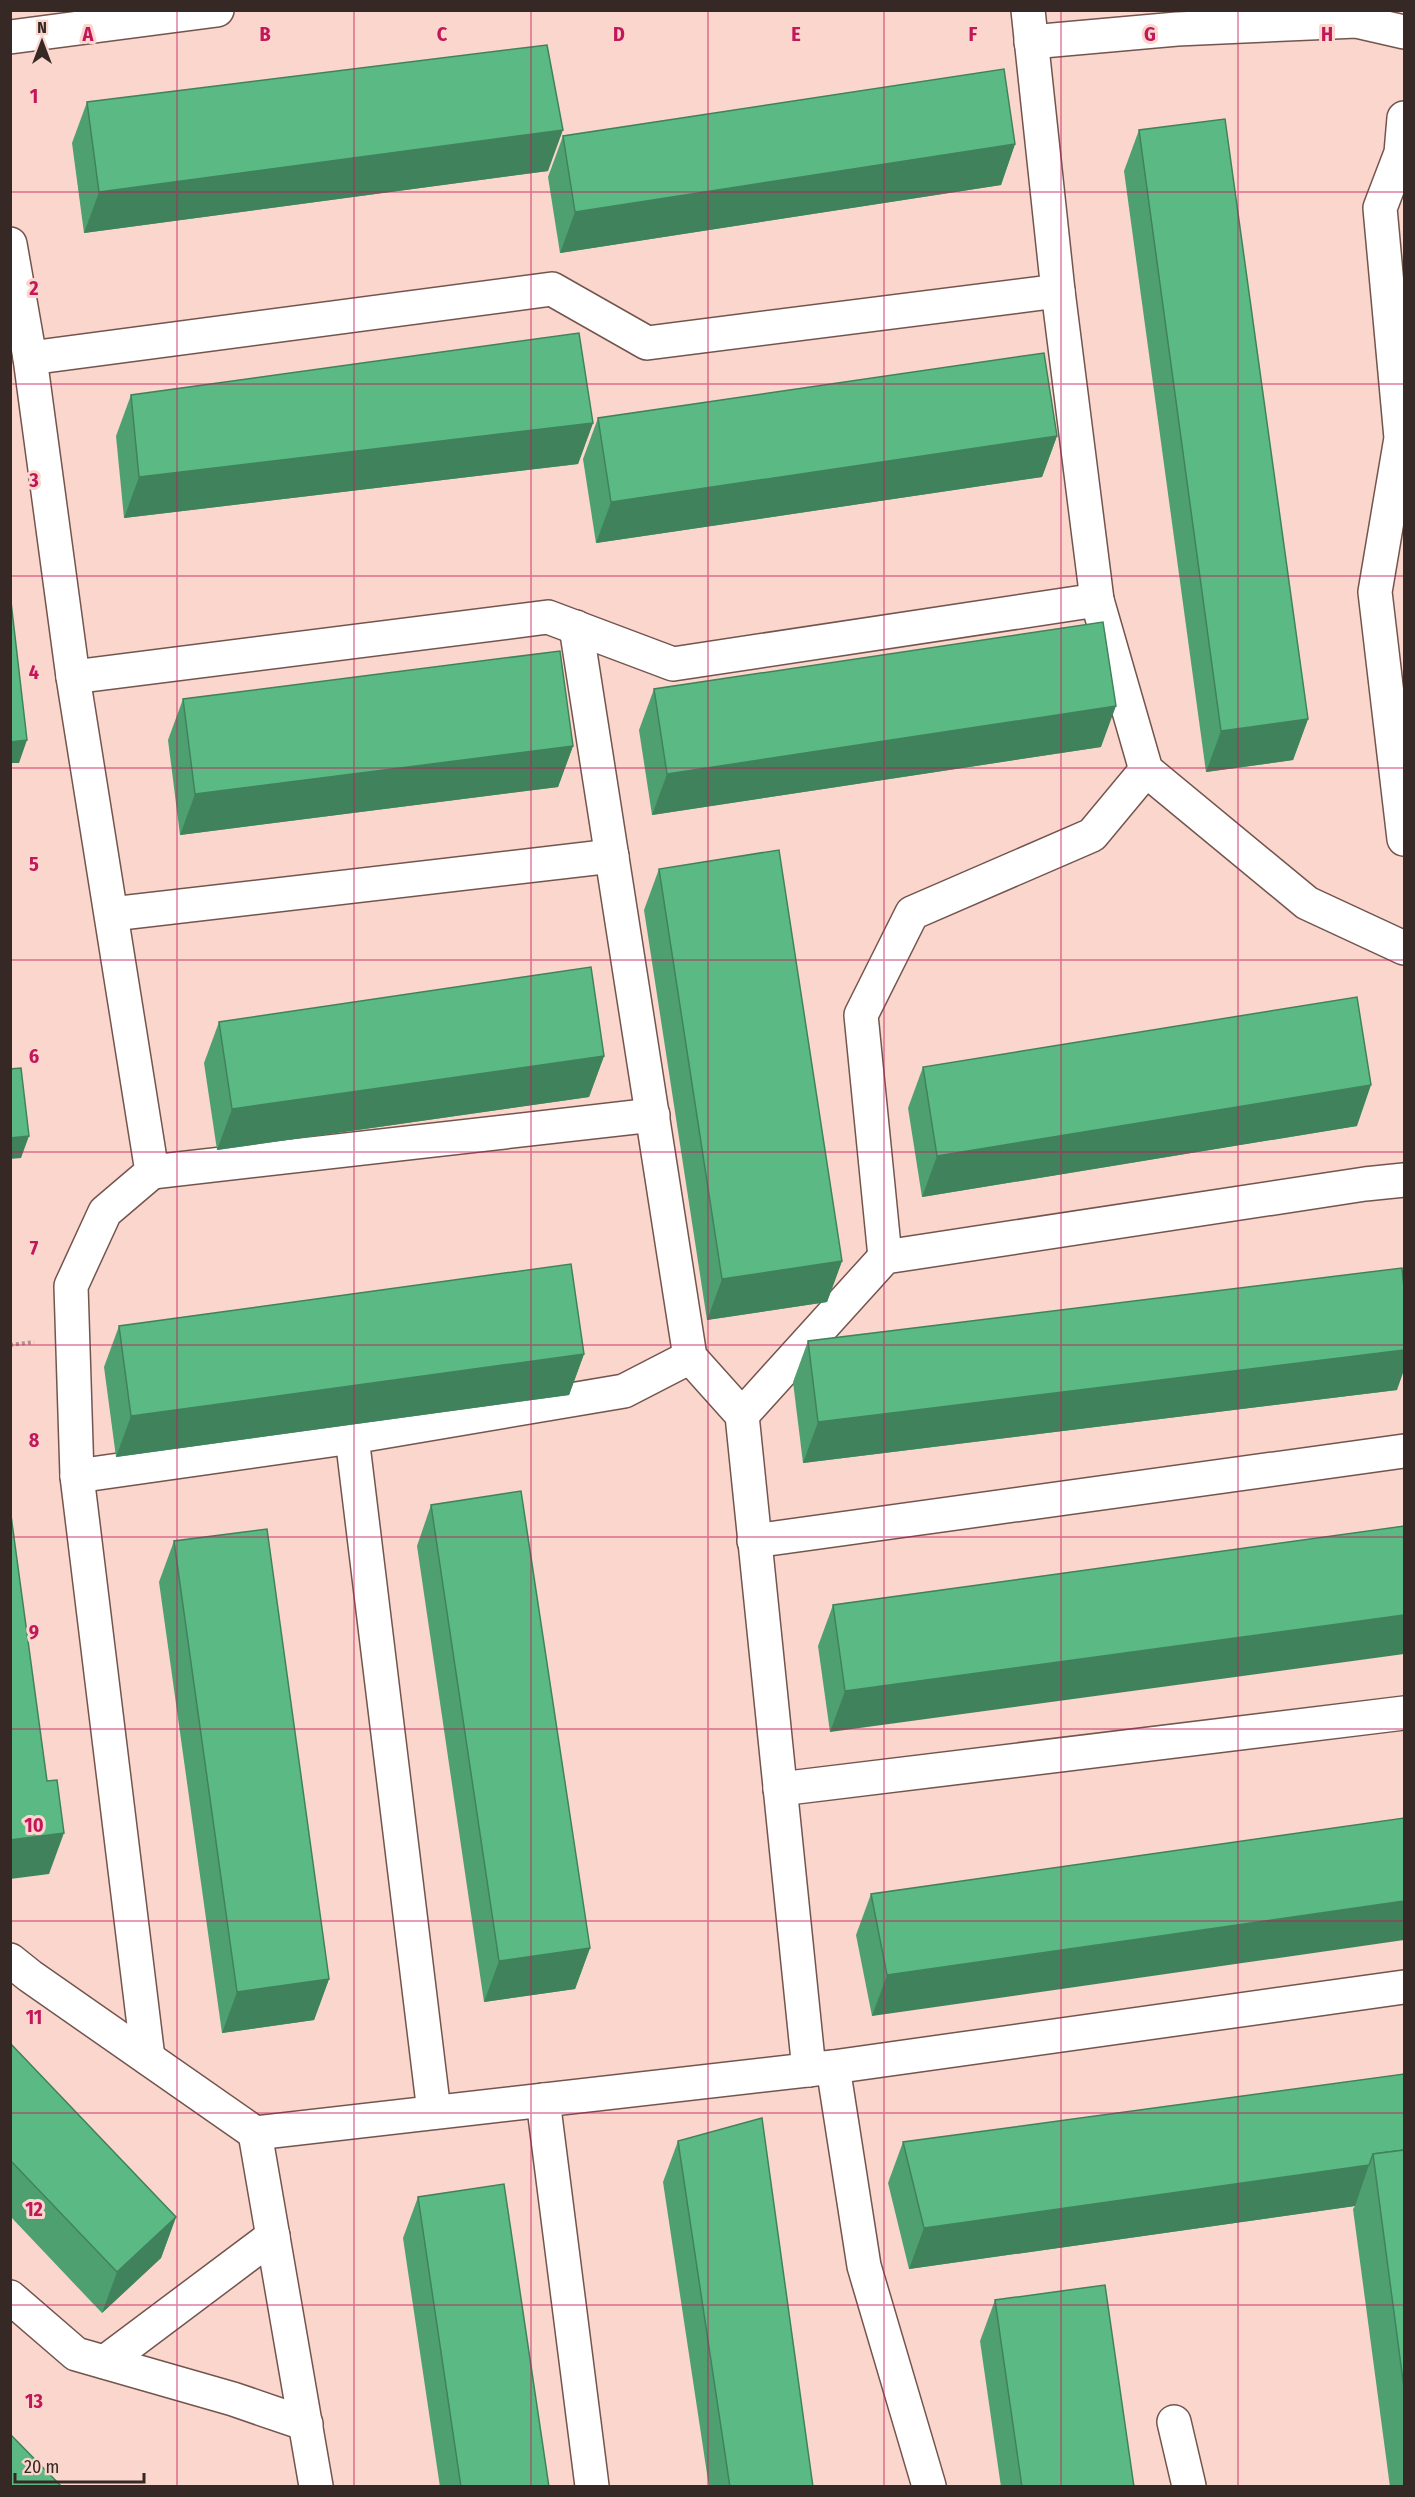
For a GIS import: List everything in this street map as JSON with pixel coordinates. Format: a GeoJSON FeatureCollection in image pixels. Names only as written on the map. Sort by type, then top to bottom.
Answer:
{"type":"FeatureCollection","features":[{"type":"Feature","properties":{"kind":"street"},"geometry":{"type":"LineString","coordinates":[[10,37],[217,10]]}},
{"type":"Feature","properties":{"kind":"street"},"geometry":{"type":"LineString","coordinates":[[1404,32],[1356,21],[1177,29],[1029,26],[1096,600],[1146,770],[1307,903],[1404,948]]}},
{"type":"Feature","properties":{"kind":"street"},"geometry":{"type":"LineString","coordinates":[[1404,118],[1401,153],[1380,208],[1401,438],[1375,592],[1404,839]]}},
{"type":"Feature","properties":{"kind":"street"},"geometry":{"type":"LineString","coordinates":[[10,244],[30,358],[73,677],[152,1172]]}},
{"type":"Feature","properties":{"kind":"street"},"geometry":{"type":"LineString","coordinates":[[30,358],[552,289],[647,343],[1059,291]]}},
{"type":"Feature","properties":{"kind":"street"},"geometry":{"type":"LineString","coordinates":[[73,677],[548,617],[673,664],[1096,600]]}},
{"type":"Feature","properties":{"kind":"street"},"geometry":{"type":"LineString","coordinates":[[576,627],[690,1357],[742,1415],[780,1790],[821,2069],[864,2266],[929,2487]]}},
{"type":"Feature","properties":{"kind":"street"},"geometry":{"type":"LineString","coordinates":[[885,1257],[861,1015],[912,913],[1092,835],[1146,770]]}},
{"type":"Feature","properties":{"kind":"street"},"geometry":{"type":"LineString","coordinates":[[112,914],[612,856]]}},
{"type":"Feature","properties":{"kind":"street"},"geometry":{"type":"LineString","coordinates":[[148,2058],[77,1476],[71,1286],[105,1212],[152,1172],[653,1115]]}},
{"type":"Feature","properties":{"kind":"street"},"geometry":{"type":"LineString","coordinates":[[742,1415],[885,1257],[1404,1180]]}},
{"type":"Feature","properties":{"kind":"street"},"geometry":{"type":"LineString","coordinates":[[77,1476],[352,1437],[624,1391],[690,1357]]}},
{"type":"Feature","properties":{"kind":"street"},"geometry":{"type":"LineString","coordinates":[[352,1437],[434,2112]]}},
{"type":"Feature","properties":{"kind":"street"},"geometry":{"type":"LineString","coordinates":[[754,1541],[1404,1451]]}},
{"type":"Feature","properties":{"kind":"street"},"geometry":{"type":"LineString","coordinates":[[780,1790],[1404,1713]]}},
{"type":"Feature","properties":{"kind":"street"},"geometry":{"type":"LineString","coordinates":[[10,1960],[255,2133],[821,2069],[1404,1987]]}},
{"type":"Feature","properties":{"kind":"street"},"geometry":{"type":"LineString","coordinates":[[543,2100],[592,2487]]}},
{"type":"Feature","properties":{"kind":"street"},"geometry":{"type":"LineString","coordinates":[[255,2133],[315,2487]]}},
{"type":"Feature","properties":{"kind":"street"},"geometry":{"type":"LineString","coordinates":[[105,2362],[273,2236]]}},
{"type":"Feature","properties":{"kind":"street"},"geometry":{"type":"LineString","coordinates":[[10,2297],[76,2354],[233,2399],[306,2424]]}},
{"type":"Feature","properties":{"kind":"street"},"geometry":{"type":"LineString","coordinates":[[1174,2422],[1189,2487]]}},
{"type":"Feature","properties":{"kind":"building"},"geometry":{"type":"Polygon","coordinates":[[[547,45],[563,130],[99,192],[87,102],[547,45]]]}},
{"type":"Feature","properties":{"kind":"building"},"geometry":{"type":"Polygon","coordinates":[[[1004,69],[1015,144],[575,212],[563,136],[1004,69]]]}},
{"type":"Feature","properties":{"kind":"building"},"geometry":{"type":"Polygon","coordinates":[[[1225,119],[1308,719],[1221,731],[1139,130],[1225,119]]]}},
{"type":"Feature","properties":{"kind":"building"},"geometry":{"type":"Polygon","coordinates":[[[579,333],[593,423],[139,477],[131,395],[579,333]]]}},
{"type":"Feature","properties":{"kind":"building"},"geometry":{"type":"Polygon","coordinates":[[[1044,353],[1057,436],[611,502],[598,418],[1044,353]]]}},
{"type":"Feature","properties":{"kind":"building"},"geometry":{"type":"Polygon","coordinates":[[[10,593],[27,740],[10,742],[10,593]]]}},
{"type":"Feature","properties":{"kind":"building"},"geometry":{"type":"Polygon","coordinates":[[[1103,622],[1116,706],[667,774],[654,689],[1103,622]]]}},
{"type":"Feature","properties":{"kind":"building"},"geometry":{"type":"Polygon","coordinates":[[[560,651],[573,746],[195,794],[183,699],[560,651]]]}},
{"type":"Feature","properties":{"kind":"building"},"geometry":{"type":"Polygon","coordinates":[[[779,850],[842,1261],[722,1279],[659,869],[779,850]]]}},
{"type":"Feature","properties":{"kind":"building"},"geometry":{"type":"Polygon","coordinates":[[[591,967],[604,1056],[232,1109],[219,1022],[591,967]]]}},
{"type":"Feature","properties":{"kind":"building"},"geometry":{"type":"Polygon","coordinates":[[[1357,997],[1371,1085],[937,1156],[923,1067],[1357,997]]]}},
{"type":"Feature","properties":{"kind":"building"},"geometry":{"type":"Polygon","coordinates":[[[21,1068],[29,1136],[10,1138],[10,1069],[21,1068]]]}},
{"type":"Feature","properties":{"kind":"building"},"geometry":{"type":"Polygon","coordinates":[[[571,1264],[584,1354],[131,1416],[119,1326],[571,1264]]]}},
{"type":"Feature","properties":{"kind":"building"},"geometry":{"type":"Polygon","coordinates":[[[1402,1268],[1404,1350],[818,1422],[808,1341],[1402,1268]]]}},
{"type":"Feature","properties":{"kind":"building"},"geometry":{"type":"Polygon","coordinates":[[[521,1491],[590,1948],[499,1961],[431,1505],[521,1491]]]}},
{"type":"Feature","properties":{"kind":"building"},"geometry":{"type":"Polygon","coordinates":[[[10,1508],[47,1781],[57,1780],[64,1833],[10,1840],[10,1508]]]}},
{"type":"Feature","properties":{"kind":"building"},"geometry":{"type":"Polygon","coordinates":[[[1404,1526],[1404,1615],[845,1691],[833,1605],[1404,1526]]]}},
{"type":"Feature","properties":{"kind":"building"},"geometry":{"type":"Polygon","coordinates":[[[267,1529],[329,1979],[237,1992],[174,1541],[267,1529]]]}},
{"type":"Feature","properties":{"kind":"building"},"geometry":{"type":"Polygon","coordinates":[[[1404,1818],[1404,1901],[887,1975],[871,1894],[1404,1818]]]}},
{"type":"Feature","properties":{"kind":"building"},"geometry":{"type":"Polygon","coordinates":[[[10,2043],[176,2217],[117,2272],[10,2160],[10,2043]]]}},
{"type":"Feature","properties":{"kind":"building"},"geometry":{"type":"Polygon","coordinates":[[[1404,2074],[1404,2150],[1373,2154],[1369,2165],[924,2228],[903,2142],[1404,2074]]]}},
{"type":"Feature","properties":{"kind":"building"},"geometry":{"type":"Polygon","coordinates":[[[762,2118],[813,2487],[730,2487],[678,2141],[762,2118]]]}},
{"type":"Feature","properties":{"kind":"building"},"geometry":{"type":"Polygon","coordinates":[[[1404,2150],[1404,2388],[1373,2154],[1404,2150]]]}},
{"type":"Feature","properties":{"kind":"building"},"geometry":{"type":"Polygon","coordinates":[[[504,2184],[549,2487],[461,2487],[418,2197],[504,2184]]]}},
{"type":"Feature","properties":{"kind":"building"},"geometry":{"type":"Polygon","coordinates":[[[1105,2285],[1134,2487],[1022,2487],[995,2300],[1105,2285]]]}},
{"type":"Feature","properties":{"kind":"building"},"geometry":{"type":"Polygon","coordinates":[[[10,2434],[62,2487],[10,2487],[10,2434]]]}}]}
